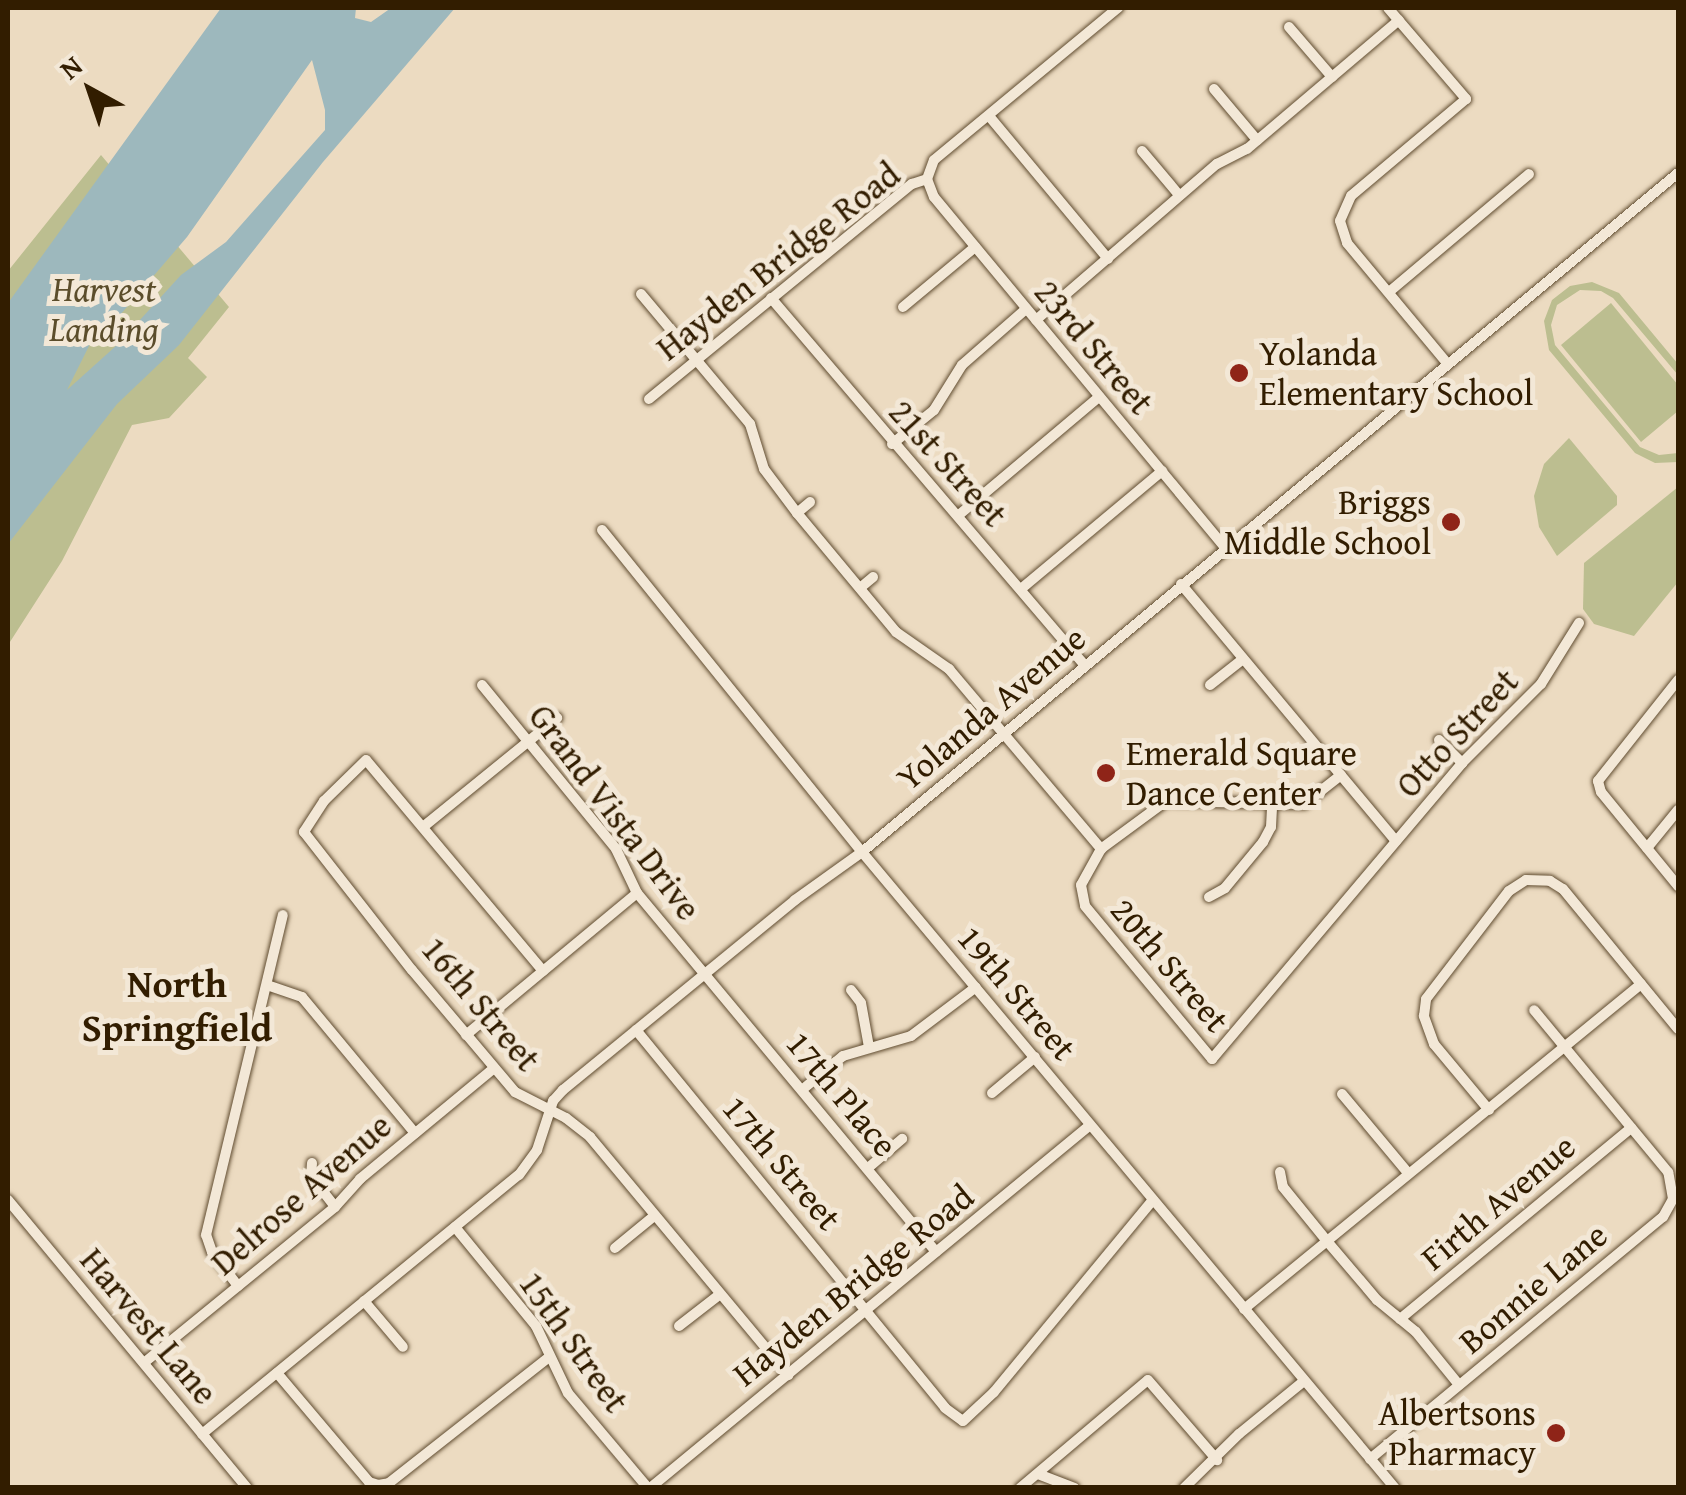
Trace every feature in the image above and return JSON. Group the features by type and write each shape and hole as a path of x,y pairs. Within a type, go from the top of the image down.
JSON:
{"street":[{"name":"Hayden Bridge Road","path":"648,399 912,184 927,179 934,160 1118,8"},
{"path":"1388,8 1466,99 1351,196 1340,222 1347,242 1448,364"},
{"path":"1036,320 1179,195 1217,164 1257,140 1399,20"},
{"path":"1290,27 1332,77"},
{"path":"1214,89 1257,140"},
{"path":"989,116 1108,258"},
{"path":"1142,152 1179,195"},
{"path":"1389,292 1529,174"},
{"name":"Yolanda Avenue","path":"202,1434 531,1162 562,1090 705,972 862,852 1225,546 1678,174"},
{"name":"23rd Street","path":"927,179 934,198 1225,546"},
{"path":"903,306 975,247"},
{"path":"641,294 750,424 770,480 797,513 896,632 950,669 1100,849 1166,800 1304,804 1341,776"},
{"name":"21st Street","path":"771,298 892,444 960,514 1085,665"},
{"path":"892,444 934,410 962,365 1026,309"},
{"path":"960,514 1099,397"},
{"path":"1022,590 1162,471"},
{"path":"797,513 810,502"},
{"name":"19th Street","path":"602,530 862,852 1395,1488"},
{"path":"860,588 873,577"},
{"path":"1181,584 1396,841"},
{"name":"Otto Street","path":"1212,1059 1462,763 1541,684 1579,624"},
{"path":"1210,685 1244,658"},
{"path":"1678,680 1598,781 1601,792 1678,886"},
{"name":"Grand Vista Drive","path":"482,684 616,849 638,892 705,972"},
{"path":"544,971 423,827 557,718"},
{"path":"1439,740 1462,763"},
{"name":"16th Street","path":"423,827 366,760 324,801 304,832 515,1092 549,1113 566,1118 590,1137 788,1375"},
{"path":"1208,896 1225,888 1263,842 1270,827 1272,806"},
{"path":"1647,848 1678,810"},
{"name":"20th Street","path":"1100,849 1081,885 1085,906 1212,1059"},
{"path":"1489,1110 1434,1044 1424,1016 1426,1000 1516,885 1536,878 1562,889 1678,1028"},
{"path":"466,1035 638,892"},
{"path":"238,1286 212,1252 206,1235 230,1120 283,915"},
{"name":"17th Place","path":"705,972 936,1252"},
{"path":"1244,1308 1640,984"},
{"path":"266,985 302,997 415,1132"},
{"path":"802,1089 843,1056 912,1036 976,987"},
{"path":"851,990 861,1004 869,1047"},
{"path":"1534,1010 1631,1128"},
{"name":"17th Street","path":"636,1030 945,1408 962,1421 994,1392 1153,1200"},
{"path":"992,1093 1036,1057"},
{"name":"Delrose Avenue","path":"145,1362 335,1207 415,1132 494,1068"},
{"path":"1342,1094 1408,1173"},
{"name":"Hayden Bridge Road","path":"649,1488 1090,1125"},
{"name":"Bonnie Lane","path":"1370,1460 1662,1217 1674,1190 1668,1172 1631,1128"},
{"name":"Firth Avenue","path":"1400,1319 1631,1128"},
{"path":"868,1168 902,1139"},
{"path":"312,1163 311,1176 335,1207"},
{"path":"1280,1172 1283,1187 1326,1240 1459,1385"},
{"name":"Harvest Lane","path":"8,1200 247,1488"},
{"path":"616,1248 654,1216"},
{"name":"15th Street","path":"455,1227 536,1326 568,1392 649,1488"},
{"path":"679,1326 719,1295"},
{"path":"364,1301 403,1347"},
{"path":"277,1374 369,1482 378,1485 389,1484 549,1357"},
{"path":"1020,1488 1148,1380 1217,1460"},
{"path":"1184,1488 1217,1460 1239,1434 1304,1381"},
{"path":"1038,1474 1074,1488"}],"green space":[{"name":"Harvest Landing","path":"101,155 229,307 188,358 207,377 169,418 132,425 62,561 8,645 8,271"},
{"path":"1592,282 1619,293 1678,364 1678,375 1613,298 1601,291 1580,290 1557,305 1551,325 1555,345 1640,447 1659,455 1678,453 1678,462 1655,463 1635,453 1549,350 1544,321 1552,300 1570,286"},
{"path":"1611,303 1678,385 1678,411 1641,442 1561,345"},
{"path":"1569,438 1617,496 1617,505 1557,556 1539,527 1534,496 1544,464"},
{"path":"1678,487 1678,582 1634,636 1594,624 1583,609 1584,563"}],"water":[{"path":"221,8 356,8 355,18 371,22 391,8 455,8 323,162 179,345 117,404 8,544 8,303","holes":["312,60 325,110 325,130 226,242 181,275 117,345 67,390 96,332 114,322 187,237"]}],"place":[{"name":"Yolanda Elementary School","path":"1239,373"},
{"name":"Briggs Middle School","path":"1451,522"},
{"name":"Emerald Square Dance Center","path":"1106,773"},
{"name":"Albertsons Pharmacy","path":"1556,1433"}],"district":[{"name":"North Springfield","path":"177,1006"}]}
